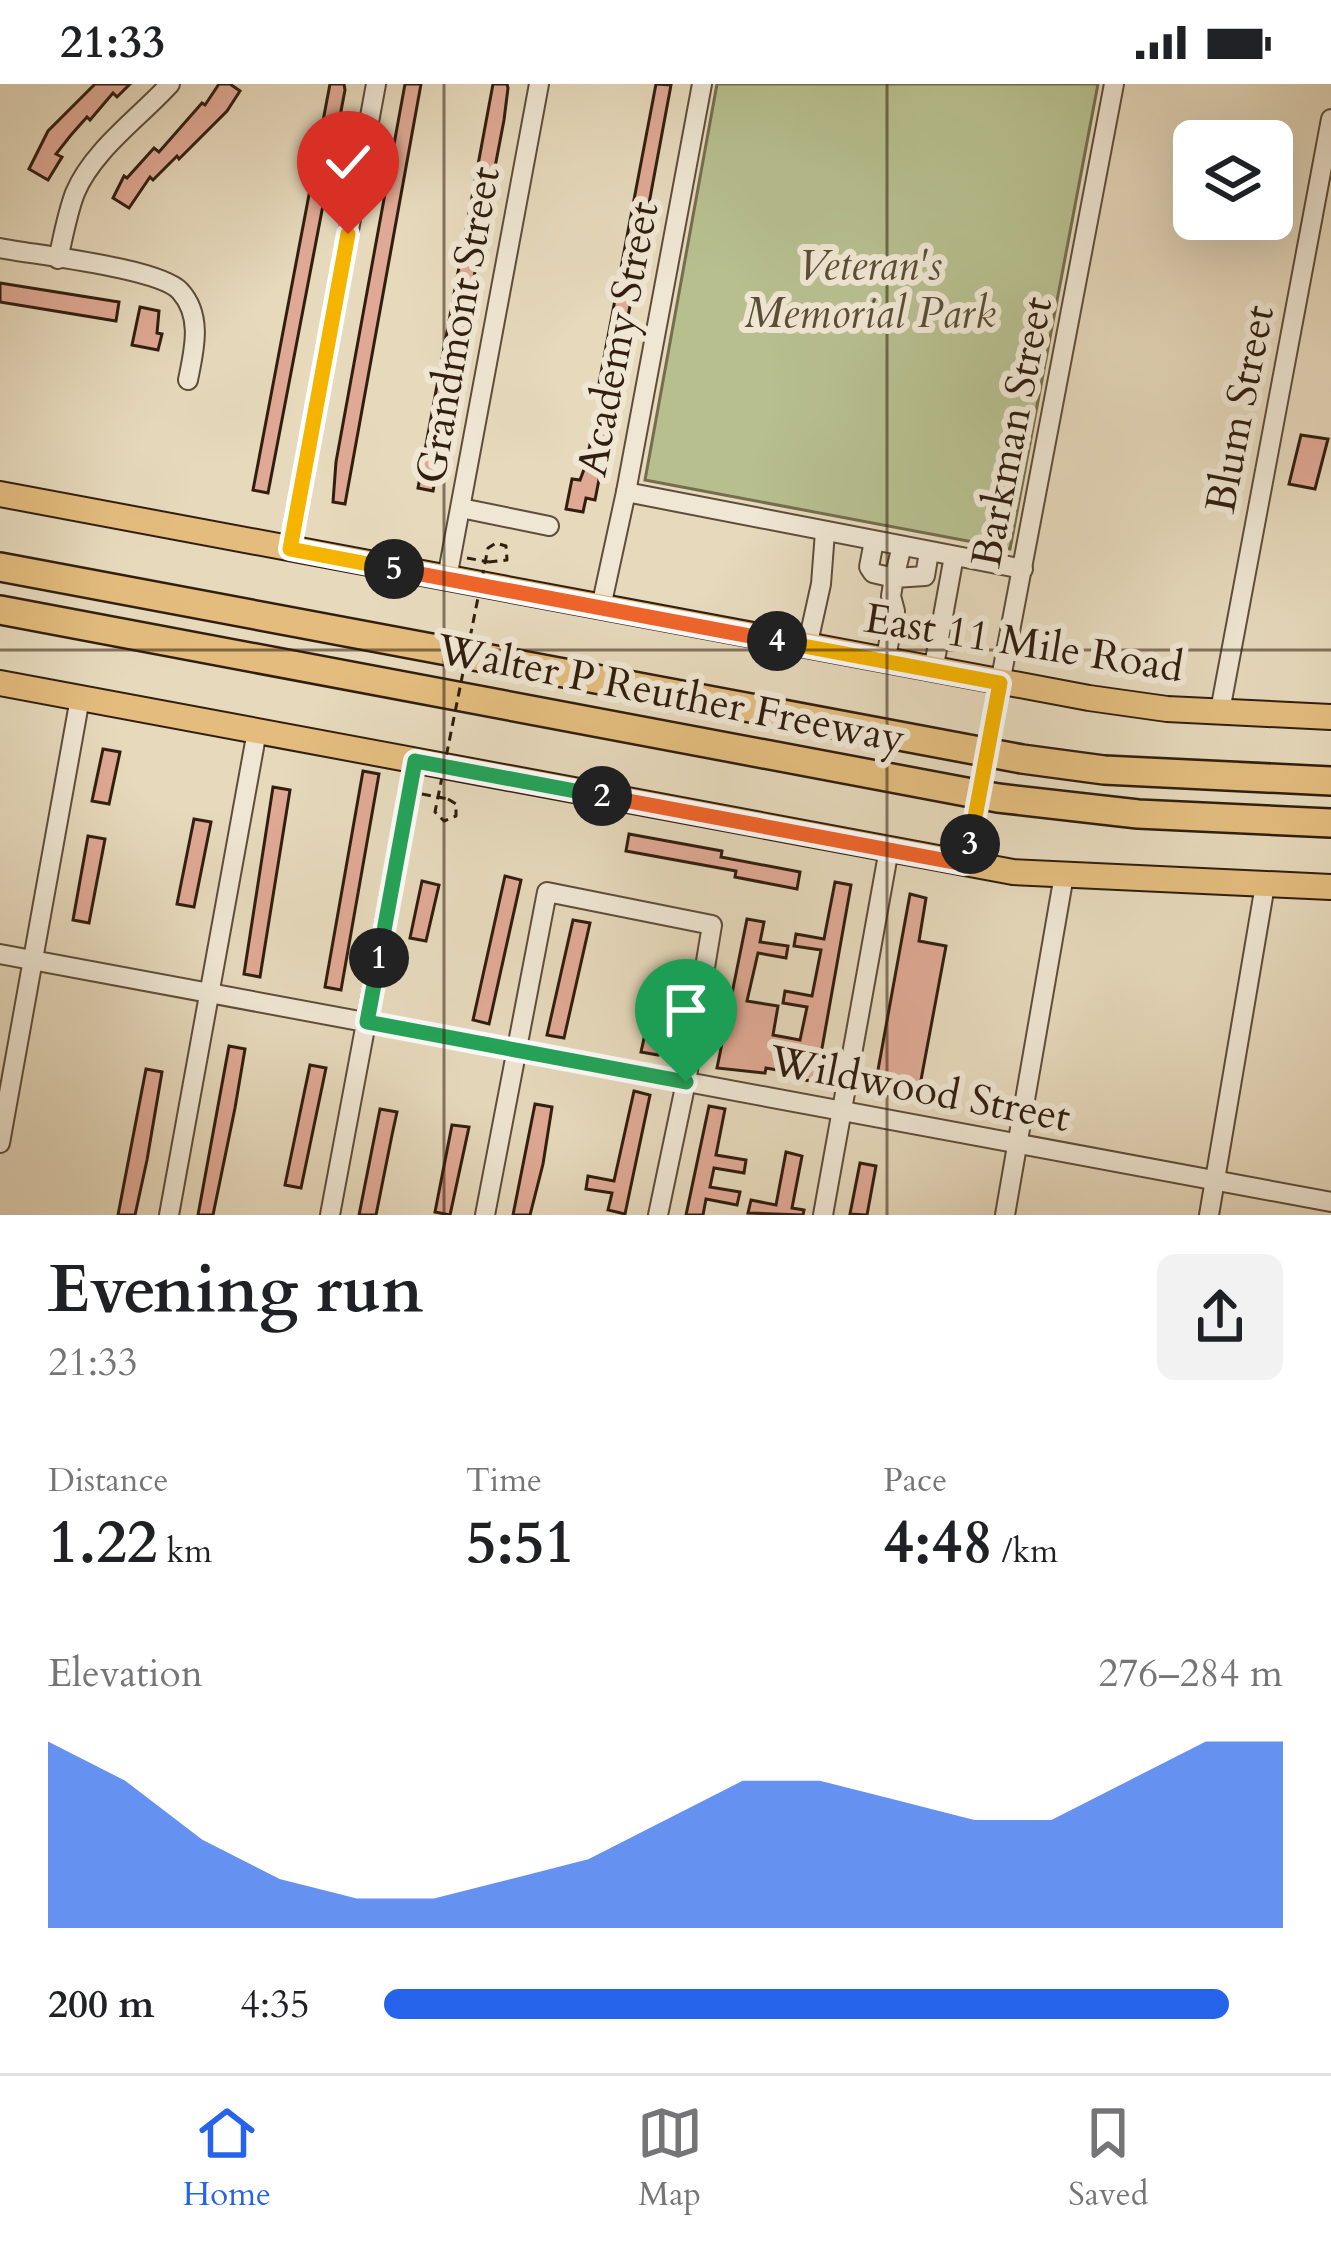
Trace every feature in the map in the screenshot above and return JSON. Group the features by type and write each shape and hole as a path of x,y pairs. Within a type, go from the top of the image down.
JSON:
{"highway":[{"name":"Walter P Reuther Freeway","path":"0,568 1022,758 1104,770 1331,781"},
{"name":"Walter P Reuther Freeway","path":"0,610 998,798 1138,814 1331,823"}],"main road":[{"name":"East 11 Mile Road","path":"0,494 290,549 454,572 601,607 1124,704 1331,717"},
{"path":"0,682 964,864 1064,875 1331,887"}],"street":[{"path":"58,259 82,180 170,84"},
{"path":"290,549 376,84"},
{"name":"Grandmont Street","path":"454,572 461,508 539,84"},
{"name":"Academy Street","path":"601,607 702,84"},
{"name":"Barkman Street","path":"964,864 1114,84"},
{"name":"Blum Street","path":"1220,711 1331,119"},
{"path":"0,248 157,278 179,290 193,316 196,334 188,380"},
{"path":"626,492 902,546 953,564 977,561 1024,569"},
{"path":"461,508 549,526"},
{"path":"807,646 821,584 825,532"},
{"path":"874,541 869,567 873,573 894,578 925,576 929,552"},
{"path":"885,662 895,611 891,596 902,546"},
{"path":"933,670 953,564"},
{"path":"0,1143 80,698"},
{"path":"169,1215 257,731"},
{"path":"330,1215 415,761"},
{"path":"824,1215 889,849"},
{"path":"1005,1215 1064,875"},
{"path":"1209,1215 1265,885"},
{"path":"484,1215 548,892 712,925 658,1215"},
{"name":"Wildwood Street","path":"0,954 1331,1202"}],"path":[{"path":"408,791 428,795 448,799 456,804 456,816 444,821 435,812 438,800 443,777 470,640 488,548 496,543 506,546 507,560 489,562 464,557 454,572"}],"green space":[{"name":"Veteran's Memorial Park","path":"717,84 1098,84 1010,549 645,480"}],"building":[{"path":"95,84 130,84 117,97 113,93 71,135 56,154 62,157 48,180 29,169 48,131"},
{"path":"219,84 240,91 227,111 179,159 177,156 153,180 150,177 129,208 113,198 124,176 154,148 159,152"},
{"path":"330,84 344,84 345,90 268,493 253,490"},
{"path":"405,84 421,84 345,504 333,502 336,462"},
{"path":"493,84 507,84 504,120 433,491 418,488"},
{"path":"656,84 671,85 614,392 598,389"},
{"path":"0,283 119,302 116,321 0,302"},
{"path":"140,307 159,311 158,350 132,345"},
{"path":"593,430 606,432 607,439 595,500 586,498 583,512 566,509 572,479 580,480 586,464"},
{"path":"1301,435 1328,439 1315,489 1289,484"},
{"path":"103,749 120,752 109,804 92,801"},
{"path":"363,771 379,774 341,990 325,987"},
{"path":"273,787 290,790 260,977 244,974"},
{"path":"194,819 211,822 194,907 177,904"},
{"path":"629,834 800,872 797,889 735,877 736,871 626,851"},
{"path":"88,836 105,839 89,923 73,920"},
{"path":"505,876 521,880 489,1024 473,1020"},
{"path":"422,881 439,885 426,941 410,938"},
{"path":"835,882 851,885 816,1082 766,1068 765,1073 717,1068 747,919 764,922 760,942 788,946 786,958 758,953 747,1001 778,1006 773,1035 800,1040 807,1007 783,1003 785,991 812,996 821,950 794,946 796,934 824,939"},
{"path":"910,894 926,898 919,941 946,946 918,1096 874,1092"},
{"path":"573,920 590,923 564,1038 547,1035"},
{"path":"659,970 675,973 658,1055 641,1052"},
{"path":"229,1046 245,1049 235,1108 213,1215 198,1215"},
{"path":"310,1065 326,1068 301,1188 285,1185"},
{"path":"146,1069 162,1072 147,1160 135,1215 118,1215"},
{"path":"634,1091 650,1095 625,1214 608,1210 612,1193 586,1189 588,1176 614,1181"},
{"path":"535,1104 552,1107 543,1164 530,1215 513,1215"},
{"path":"709,1106 725,1109 716,1155 746,1160 744,1173 714,1168 710,1187 740,1192 737,1205 706,1199 703,1215 686,1215"},
{"path":"380,1109 397,1112 376,1215 359,1215"},
{"path":"452,1125 469,1127 450,1215 435,1212"},
{"path":"786,1152 802,1156 792,1208 804,1210 803,1215 748,1213 751,1200 776,1205"},
{"path":"860,1163 876,1166 867,1215 850,1214"}],"route":[{"path":"348,234 290,549 1000,683 964,864 415,761 367,1022 686,1082"}]}
